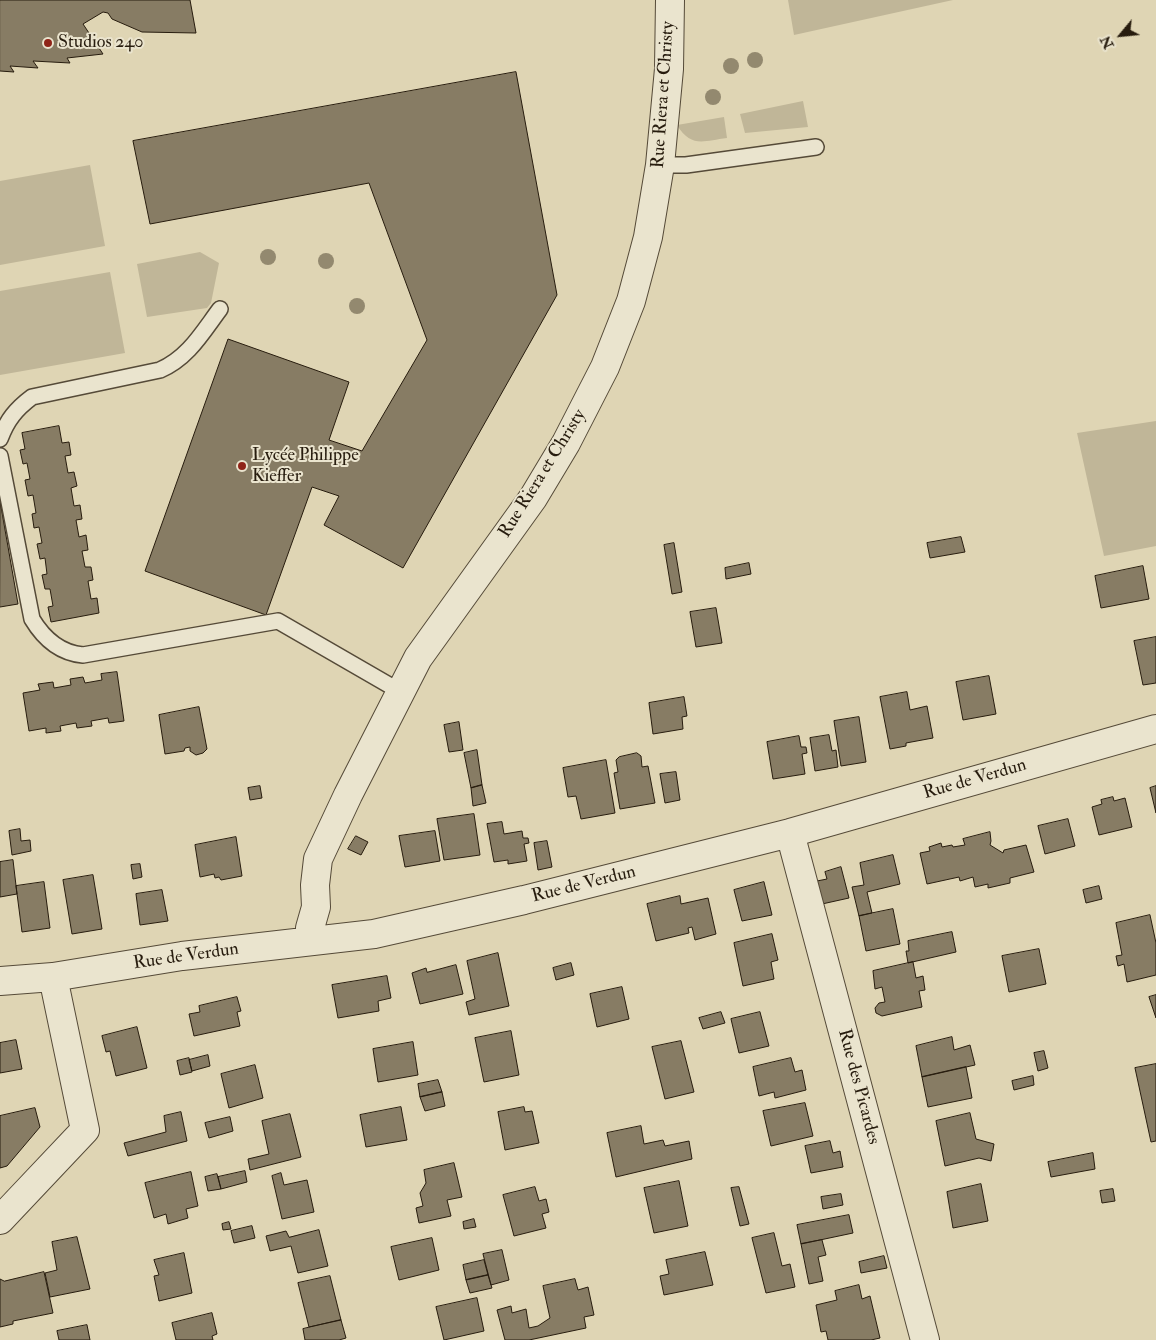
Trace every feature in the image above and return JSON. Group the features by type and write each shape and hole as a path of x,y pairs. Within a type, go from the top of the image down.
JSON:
{"street":[{"name":"Rue Riera et Christy","path":"312,941 310,928 316,907 314,885 318,859 348,795 418,658 532,498 566,443 605,367 630,301 648,237 660,165 669,69 670,0"},
{"name":"Rue de Verdun","path":"0,981 53,977 182,956 374,934 524,900 790,833 1156,729"},
{"name":"Rue des Picardes","path":"790,833 925,1340"},
{"path":"0,1220 85,1130 53,977"}],"lane":[{"path":"660,165 686,165 816,147"},
{"path":"0,439 7,422 18,408 32,397 160,370 171,366 183,357 220,309"},
{"path":"0,456 32,619 40,632 68,654 83,655 278,621 401,692"}],"shaded area":[{"path":"788,0 953,0 794,35"},
{"path":"803,101 808,127 745,133 740,114"},
{"path":"724,117 727,138 704,141 693,140 687,137 677,125"},
{"path":"90,165 105,246 0,265 0,181"},
{"path":"200,252 219,263 211,303 207,308 147,317 137,264"},
{"path":"110,272 125,353 0,375 0,291"},
{"path":"1156,421 1156,546 1104,556 1077,433"}],"building":[{"name":"Studios 240","path":"0,0 190,0 196,33 142,32 112,19 108,13 103,12 83,24 103,54 67,58 70,63 33,61 38,68 10,66 14,72 0,71"},
{"path":"516,72 557,295 403,568 324,525 339,496 312,487 266,615 145,571 228,339 349,382 329,440 362,451 427,340 369,183 150,224 133,141"},
{"path":"59,426 62,443 69,442 71,455 65,456 68,473 74,472 77,486 71,488 74,506 80,505 82,519 76,520 79,537 86,535 88,550 82,551 85,567 91,567 93,580 88,581 91,599 97,598 99,613 51,622 48,607 53,606 50,589 45,589 42,575 47,574 45,558 40,559 37,544 42,543 39,527 34,528 32,514 36,513 33,495 28,496 25,480 30,479 27,463 23,464 20,450 25,449 22,433"},
{"path":"0,501 18,604 0,607"},
{"path":"961,537 965,552 930,558 927,543"},
{"path":"674,543 682,592 672,594 664,545"},
{"path":"749,563 751,574 726,579 725,568"},
{"path":"1143,566 1149,599 1101,608 1095,576"},
{"path":"716,608 722,643 696,647 690,612"},
{"path":"1156,637 1156,683 1143,685 1134,641"},
{"path":"117,672 124,721 109,723 108,718 91,721 92,726 77,728 76,723 60,726 61,731 46,733 46,728 29,731 23,693 40,690 38,684 53,682 54,688 71,685 70,679 83,677 85,683 102,680 101,674"},
{"path":"989,676 996,714 963,720 956,682"},
{"path":"907,692 910,710 927,706 933,738 906,743 906,746 890,749 880,697"},
{"path":"684,697 687,716 682,717 683,729 653,734 649,703"},
{"path":"199,707 207,749 203,753 196,755 190,751 190,747 185,748 184,751 165,754 159,715"},
{"path":"859,717 866,762 841,766 834,721"},
{"path":"459,722 463,750 449,752 444,725"},
{"path":"829,735 832,751 836,750 838,767 815,771 810,738"},
{"path":"799,736 801,747 806,747 807,753 802,754 805,774 773,779 767,742"},
{"path":"477,750 482,785 471,788 464,753"},
{"path":"637,753 641,756 642,767 648,766 655,803 620,809 614,773 618,772 616,760 619,757"},
{"path":"606,760 615,813 581,819 576,796 568,797 563,768"},
{"path":"676,772 680,800 665,803 660,774"},
{"path":"482,785 486,803 473,806 471,788"},
{"path":"260,786 262,798 250,800 248,788"},
{"path":"1156,786 1156,813 1150,788"},
{"path":"1113,797 1114,801 1125,798 1132,827 1099,835 1092,807 1102,804 1101,800"},
{"path":"474,814 480,855 444,860 437,819"},
{"path":"1068,819 1075,846 1045,854 1038,826"},
{"path":"502,822 504,834 522,831 523,838 528,838 529,843 524,844 527,861 508,864 508,860 494,862 487,824"},
{"path":"20,829 21,841 30,840 31,851 12,855 9,831"},
{"path":"435,831 440,861 405,867 399,836"},
{"path":"990,832 990,845 1003,853 1004,850 1026,845 1034,872 1010,878 1010,883 988,888 988,884 975,887 973,877 960,881 959,877 927,884 920,853 930,851 929,847 941,843 942,847 965,845 963,839"},
{"path":"356,836 368,842 361,855 348,849"},
{"path":"236,837 242,876 221,880 219,877 215,878 214,874 200,877 195,845"},
{"path":"547,841 552,867 538,870 534,843"},
{"path":"893,855 900,884 867,892 872,913 859,916 852,887 864,885 860,863"},
{"path":"13,860 17,894 0,897 0,862"},
{"path":"140,864 142,877 133,879 131,865"},
{"path":"841,867 849,898 822,904 817,881 827,879 825,872"},
{"path":"93,875 102,929 72,934 63,880"},
{"path":"44,882 50,928 22,932 16,886"},
{"path":"764,882 772,915 742,921 734,890"},
{"path":"1099,886 1102,899 1086,903 1083,890"},
{"path":"162,890 168,921 140,925 136,894"},
{"path":"680,896 681,904 708,898 716,934 695,940 692,927 688,928 689,933 656,941 647,904"},
{"path":"893,909 900,944 866,951 859,916"},
{"path":"1150,915 1156,943 1156,975 1127,982 1124,964 1118,966 1116,956 1122,955 1116,923"},
{"path":"952,932 956,952 908,963 906,951 909,951 908,941"},
{"path":"772,934 778,960 771,962 774,979 743,986 734,943"},
{"path":"1039,949 1046,984 1009,992 1002,956"},
{"path":"498,953 509,1006 469,1015 466,1002 475,999 467,961"},
{"path":"913,962 916,978 923,976 925,990 919,991 922,1007 882,1016 876,1013 875,1008 879,1003 885,1002 882,987 875,989 873,971"},
{"path":"571,963 574,975 556,980 553,968"},
{"path":"456,965 463,994 420,1004 412,973 426,968 427,972"},
{"path":"387,976 391,998 378,1001 379,1011 338,1018 332,985"},
{"path":"622,987 629,1019 597,1027 590,994"},
{"path":"1156,995 1156,1018 1149,997"},
{"path":"237,997 241,1011 237,1012 240,1026 194,1036 189,1014 200,1012 199,1006"},
{"path":"721,1012 725,1023 703,1029 699,1018"},
{"path":"760,1012 769,1046 739,1053 731,1019"},
{"path":"137,1027 147,1068 116,1076 110,1051 106,1052 102,1036"},
{"path":"511,1031 519,1075 484,1082 475,1038"},
{"path":"952,1037 954,1050 970,1045 975,1065 922,1077 916,1046"},
{"path":"16,1040 22,1069 0,1073 0,1043"},
{"path":"681,1041 694,1092 665,1099 652,1047"},
{"path":"413,1042 418,1075 378,1082 373,1049"},
{"path":"1044,1051 1048,1068 1038,1071 1034,1053"},
{"path":"208,1055 210,1066 192,1071 189,1060"},
{"path":"189,1058 192,1072 180,1075 177,1061"},
{"path":"791,1058 795,1072 802,1070 806,1090 775,1098 774,1092 759,1096 753,1067"},
{"path":"1156,1064 1156,1141 1151,1142 1135,1068"},
{"path":"255,1065 263,1098 229,1108 221,1074"},
{"path":"966,1067 972,1098 928,1107 922,1077"},
{"path":"1033,1076 1034,1085 1014,1090 1012,1081"},
{"path":"438,1080 442,1092 420,1097 418,1084"},
{"path":"442,1092 445,1106 425,1111 420,1097"},
{"path":"805,1103 813,1136 771,1146 763,1111"},
{"path":"401,1107 407,1140 366,1147 360,1115"},
{"path":"524,1107 525,1112 532,1111 539,1143 505,1150 498,1112"},
{"path":"35,1108 40,1127 7,1166 0,1168 0,1116"},
{"path":"181,1112 187,1141 128,1156 124,1143 166,1132 164,1116"},
{"path":"970,1113 976,1139 994,1144 991,1161 979,1158 945,1166 936,1121"},
{"path":"290,1114 301,1157 250,1170 248,1159 269,1154 262,1121"},
{"path":"230,1117 233,1131 209,1138 205,1123"},
{"path":"641,1126 644,1144 663,1140 665,1146 689,1141 692,1159 616,1177 607,1133"},
{"path":"830,1141 833,1153 840,1151 843,1167 811,1173 805,1146"},
{"path":"1093,1153 1095,1169 1051,1177 1048,1162"},
{"path":"454,1163 462,1197 447,1200 451,1216 419,1223 416,1208 423,1206 420,1193 426,1183 424,1170"},
{"path":"245,1171 247,1182 221,1189 218,1177"},
{"path":"191,1172 198,1206 186,1209 188,1218 168,1224 166,1214 154,1218 145,1183"},
{"path":"281,1173 284,1185 307,1180 314,1212 282,1219 272,1176"},
{"path":"217,1174 221,1189 208,1191 205,1177"},
{"path":"679,1181 688,1226 654,1233 644,1188"},
{"path":"981,1184 988,1221 953,1228 947,1192"},
{"path":"535,1187 539,1201 546,1199 549,1212 542,1214 546,1228 514,1236 503,1195"},
{"path":"739,1187 749,1224 740,1226 731,1188"},
{"path":"1113,1189 1115,1201 1102,1203 1100,1191"},
{"path":"841,1194 843,1205 823,1209 821,1197"},
{"path":"849,1215 853,1233 801,1244 797,1225"},
{"path":"474,1219 476,1227 464,1229 463,1222"},
{"path":"229,1222 231,1229 223,1230 222,1224"},
{"path":"252,1226 255,1238 234,1243 231,1231"},
{"path":"319,1230 328,1266 298,1273 291,1246 270,1251 266,1236 286,1231 289,1237"},
{"path":"774,1233 782,1266 790,1264 795,1287 766,1293 752,1238"},
{"path":"77,1237 90,1289 50,1297 45,1273 57,1270 52,1242"},
{"path":"432,1238 439,1270 399,1280 391,1247"},
{"path":"822,1240 826,1255 818,1257 823,1281 809,1284 801,1244"},
{"path":"502,1250 509,1280 491,1285 483,1254"},
{"path":"705,1252 713,1285 664,1295 660,1276 669,1274 666,1260"},
{"path":"184,1253 192,1293 159,1301 154,1276 159,1275 154,1260"},
{"path":"884,1256 887,1268 861,1273 859,1262"},
{"path":"484,1260 488,1275 466,1280 463,1265"},
{"path":"44,1272 53,1313 13,1321 13,1324 0,1327 0,1279 4,1281"},
{"path":"488,1275 492,1288 470,1293 466,1280"},
{"path":"330,1276 341,1320 309,1327 298,1283"},
{"path":"575,1279 578,1290 588,1287 594,1315 584,1317 586,1328 529,1340 505,1340 497,1310 511,1306 512,1313 526,1309 529,1328 538,1326 550,1318 543,1286"},
{"path":"859,1285 862,1299 870,1296 880,1338 871,1340 828,1340 826,1331 821,1332 816,1305 837,1300 835,1291"},
{"path":"477,1298 484,1331 444,1340 436,1307"},
{"path":"212,1313 217,1334 212,1336 213,1340 176,1340 172,1323"},
{"path":"341,1320 346,1338 339,1340 305,1340 303,1329"},
{"path":"87,1325 90,1340 59,1340 57,1331"}],"place":[{"name":"Studios 240","path":"48,43"},
{"name":"Lycée Philippe Kieffer","path":"242,466"}]}
